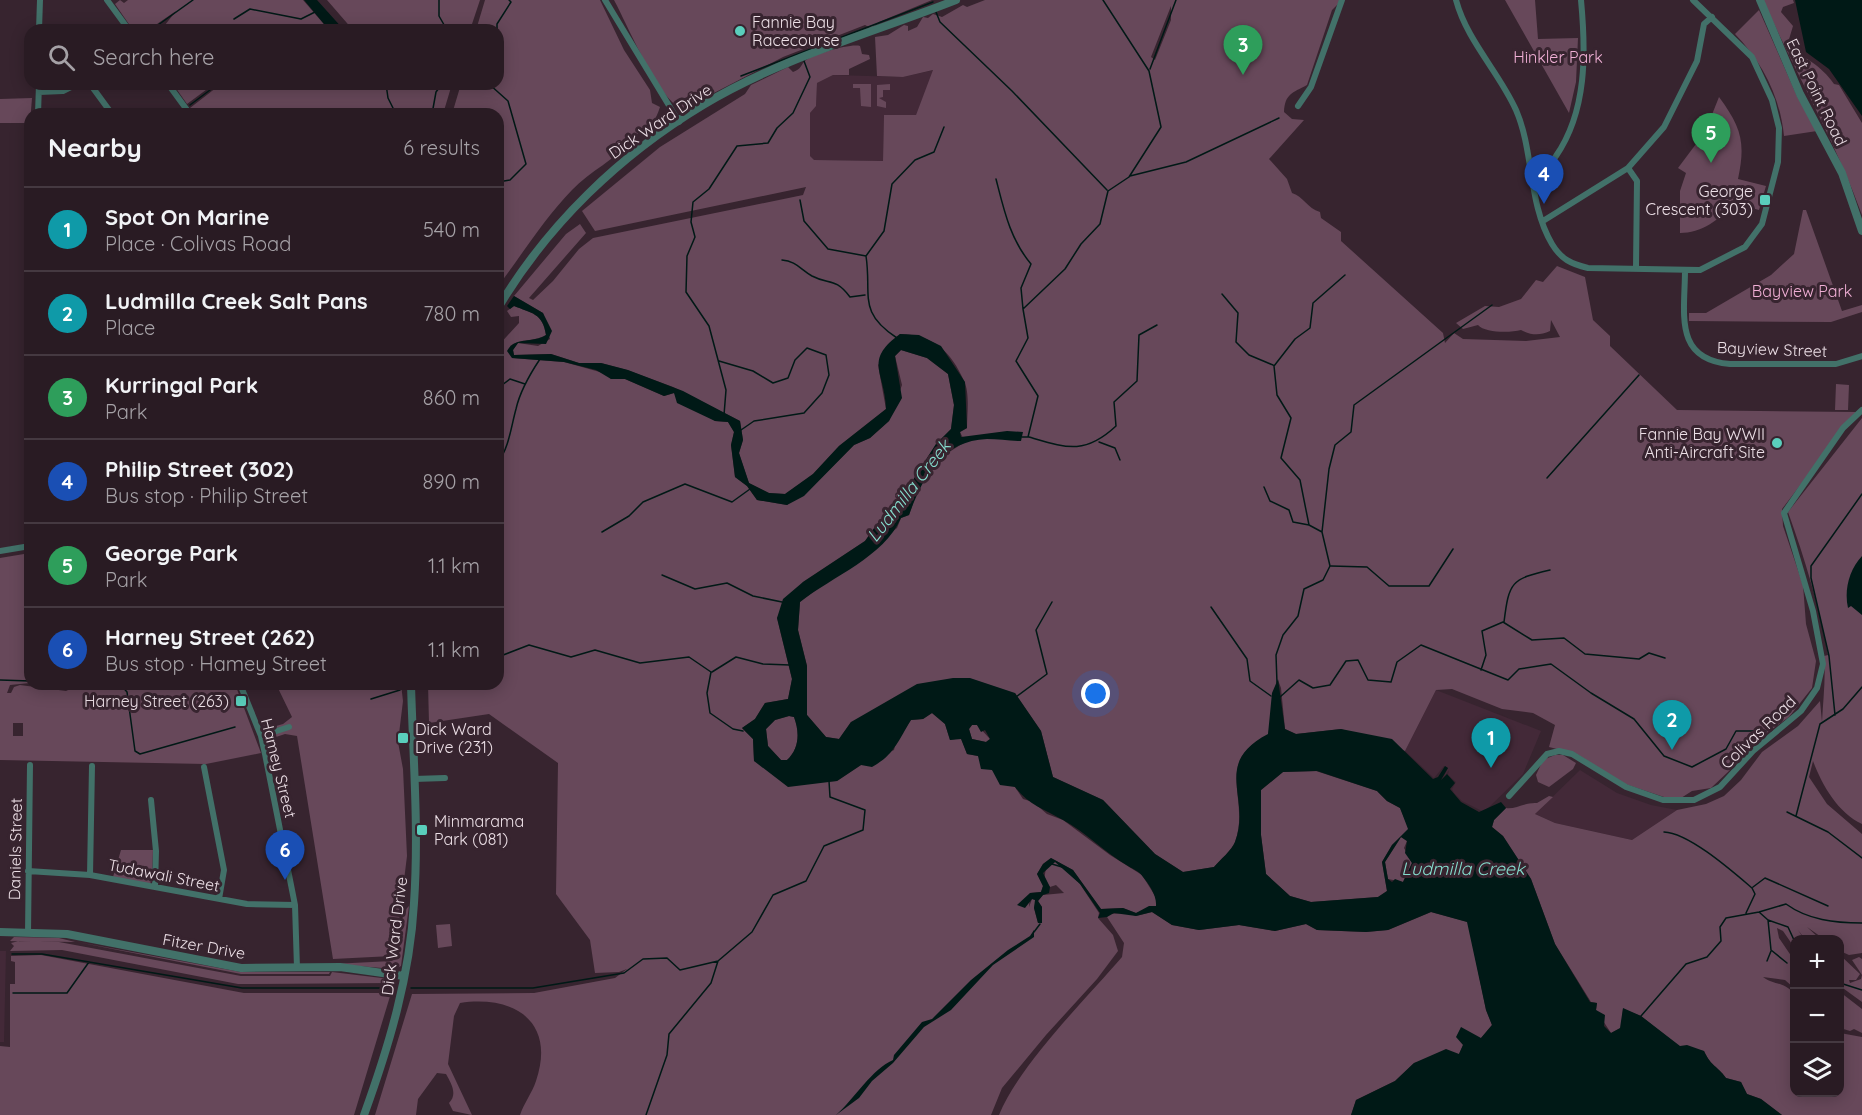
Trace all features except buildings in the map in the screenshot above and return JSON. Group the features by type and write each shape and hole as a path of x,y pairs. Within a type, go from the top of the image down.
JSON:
{"street":[{"path":"39,24 40,0"},
{"path":"107,0 125,24"},
{"path":"605,0 679,122"},
{"name":"Dick Ward Drive","path":"504,298 566,216 613,169 704,105 797,60 956,0"},
{"path":"1298,106 1311,87 1342,0"},
{"path":"1456,0 1473,38 1516,110 1543,221 1550,241 1560,257 1572,264 1588,268 1700,270 1745,247 1762,224 1778,162 1779,128 1761,72 1746,51 1693,0"},
{"path":"1532,175 1544,172 1551,164 1567,139 1577,110 1583,58 1581,0"},
{"name":"East Point Road","path":"1760,0 1800,94 1842,173 1862,231"},
{"path":"1543,221 1628,168 1664,127 1697,61 1704,24 1712,17"},
{"path":"38,108 39,92 65,90"},
{"path":"94,90 108,108"},
{"path":"172,90 186,108"},
{"path":"1628,168 1637,181 1636,268"},
{"name":"Bayview Street","path":"1685,270 1685,330 1690,344 1698,354 1714,362 1836,364 1862,356"},
{"name":"Colivas Road","path":"1509,796 1547,754 1559,751 1572,754 1626,787 1663,800 1694,800 1720,787 1754,751 1801,711 1817,688 1822,664 1813,611 1784,513 1843,428 1862,410"},
{"path":"0,551 24,547"},
{"name":"Hamey Street","path":"242,690 261,736 295,905 297,968"},
{"name":"Dick Ward Drive","path":"364,1115 386,1055 402,988 414,905 411,690"},
{"path":"261,736 289,727"},
{"name":"Daniels Street","path":"28,933 30,765"},
{"path":"90,875 92,766"},
{"path":"204,767 224,870 219,899"},
{"path":"414,779 445,778"},
{"path":"151,800 156,851 155,887"},
{"name":"Tudawali Street","path":"28,871 90,875 247,904 295,905"},
{"name":"Fitzer Drive","path":"0,932 77,936 241,968 340,967 404,976"}],"shaded area":[{"path":"934,70 916,115 884,116 883,161 813,160 810,156 810,113 816,105 817,83 833,75 903,77"},
{"path":"1436,690 1541,731 1523,774 1484,812 1462,801 1454,793 1452,789 1456,782 1448,775 1449,770 1442,780 1448,768 1444,766 1434,778 1405,751"},
{"path":"1580,770 1617,793 1651,805 1677,810 1632,840 1555,823 1535,814"},
{"path":"0,951 6,951 4,1042 0,1042"}],"green space":[{"path":"120,0 124,3 128,0 303,0 324,24 166,24 176,11 157,24 129,24 115,4"},
{"path":"327,0 480,0 472,24 348,24"},
{"path":"485,0 600,0 624,50 650,90 652,103 660,107 651,125 618,154 579,183 562,201 504,278 504,108 454,108 459,90 504,90 504,24 478,24"},
{"name":"Fannie Bay Racecourse","path":"614,0 932,0 879,22 871,28 865,25 783,57 683,109 674,104 654,78"},
{"path":"985,0 1342,0 1332,10 1307,85 1293,92 1286,101 1284,112 1292,119 1304,120 1269,159 1287,179 1292,193 1320,212 1321,218 1341,232 1341,241 1443,333 1445,343 1454,333 1463,339 1526,341 1560,337 1551,320 1550,331 1539,334 1521,330 1492,331 1478,325 1463,329 1456,323 1485,306 1499,307 1521,299 1536,280 1543,282 1557,266 1585,277 1593,320 1610,336 1610,346 1677,410 1856,412 1782,509 1783,526 1803,585 1806,624 1816,661 1812,688 1789,717 1758,739 1747,754 1711,788 1692,791 1681,798 1664,797 1622,783 1577,754 1549,747 1555,725 1533,713 1502,709 1452,689 1436,690 1405,751 1341,729 1296,734 1285,729 1281,688 1278,680 1268,735 1251,746 1241,757 1237,770 1239,826 1235,842 1229,852 1214,867 1183,872 1155,854 1103,800 1053,777 1041,731 1015,693 851,722 839,739 826,737 807,715 807,666 798,630 800,602 897,528 901,518 909,515 918,489 935,461 965,442 960,432 967,428 967,391 953,361 947,353 931,341 900,334 878,365 886,409 839,446 813,474 785,494 769,493 749,483 739,453 743,440 740,421 673,387 627,370 601,363 579,363 551,354 514,355 513,350 518,343 538,346 550,339 543,313 514,296 566,234 580,224 586,233 529,298 533,300 553,281 579,249 593,238 803,195 806,187 595,231 582,211 660,147 745,94 751,85 788,67 793,72 796,71 806,60 817,55 855,45 860,46 862,54 869,55 870,59 849,69 849,75 833,75 817,83 816,106 810,113 810,156 814,160 883,161 884,115 916,115 933,70 903,77 877,76 875,37 888,35 904,25 908,26 908,31 917,27 923,17 928,18 933,14 942,17 963,5 967,7","holes":["1171,6 1171,20 1155,60 1151,57"]},
{"name":"Hinkler Park","path":"1505,0 1535,0 1538,39 1578,38 1576,82 1569,113"},
{"path":"1763,0 1793,0 1794,3 1783,7 1781,12 1793,26 1787,46 1818,67 1834,84 1839,85 1862,123 1862,215 1840,160"},
{"path":"1759,10 1797,96 1817,131 1784,136 1778,107 1768,80 1753,56 1735,34"},
{"path":"853,84 871,84 871,107 861,106 860,88 853,88"},
{"path":"890,84 890,90 883,90 883,97 879,98 886,102 886,108 877,106 877,85"},
{"path":"177,90 206,90 187,104"},
{"path":"213,90 450,90 445,108 190,108"},
{"path":"1719,97 1740,135 1742,155 1738,179 1766,186 1759,210 1730,202 1722,214 1710,224 1695,231 1680,233 1680,191 1686,173 1678,168 1705,132"},
{"path":"32,98 31,108 24,108 24,123 0,123 0,99"},
{"name":"Bayview Park","path":"1803,210 1806,210 1842,311 1862,305 1862,312 1831,322 1689,321 1689,313 1706,313 1771,275 1794,254"},
{"path":"514,306 531,312 542,322 546,335 510,346 512,358 564,362 607,374 611,379 625,379 664,396 674,393 715,421 728,422 734,432 731,445 735,477 747,486 757,500 787,505 823,476 854,445 870,438 889,421 902,385 895,356 901,350 927,358 948,374 954,405 951,429 936,444 894,510 877,524 865,541 803,582 777,618 792,679 788,699 765,703 755,719 742,728 753,739 754,761 817,782 837,781 861,765 894,750 896,742 911,720 923,719 932,713 945,724 950,740 961,738 967,754 978,756 1015,787 1023,799 1033,802 1047,814 1063,820 1110,855 1142,875 1157,899 1156,906 1136,913 1123,908 1101,909 1073,870 1051,858 1043,864 1037,874 1043,886 1041,892 1030,893 1029,907 1032,899 1036,900 1034,908 1038,923 1042,907 1038,901 1043,895 1064,893 1056,885 1050,887 1044,880 1046,868 1055,862 1059,863 1080,884 1099,913 1098,918 1113,935 1118,951 1097,979 1002,1088 991,1115 520,1115 536,1081 541,1060 540,1043 535,1028 526,1017 513,1009 480,1002 460,1003 454,1016 448,1064 472,1115 453,1111 449,1103 453,1096 452,1085 446,1074 437,1073 418,1099 416,1115 375,1115 412,994 534,993 615,978 627,969 619,972 595,973 590,940 556,894 558,763 489,714 429,723 428,690 504,690 504,339 519,323 519,316 511,317 507,311"},
{"path":"1836,384 1849,385 1848,410 1835,410"},
{"path":"1862,418 1862,824 1838,806 1813,761 1809,777 1827,804 1862,834 1862,953 1849,955 1844,953 1844,935 1818,935 1807,927 1816,935 1802,935 1798,930 1801,935 1790,935 1790,941 1783,931 1777,928 1779,938 1790,954 1790,984 1785,980 1763,977 1790,990 1790,1097 1844,1097 1844,1034 1862,1037 1862,1115 1782,1115 1761,1099 1747,1094 1741,1082 1726,1078 1704,1051 1680,1047 1641,1016 1623,1009 1621,1028 1611,1033 1596,1010 1597,1003 1591,1002 1555,944 1531,879 1503,836 1492,827 1494,820 1506,808 1537,803 1549,796 1553,797 1535,814 1555,823 1632,840 1677,810 1706,804 1724,796 1741,780 1762,752 1798,726 1820,701 1822,722 1824,656 1828,655 1811,583 1788,512"},
{"path":"24,554 24,684 10,685 7,693 11,693 14,687 20,685 24,686 24,690 66,691 237,690 261,753 206,764 0,760 0,558","holes":["13,723 23,723 23,736 13,736"]},
{"path":"279,690 402,690 403,701 398,742 403,769 407,856 395,953 392,956 333,959 297,736 285,734 276,737 270,746 268,737 282,727 266,730 263,724 269,728 283,724 292,717"},
{"path":"794,717 797,729 796,746 787,760 781,760 768,746 766,729 775,720"},
{"path":"972,725 977,725 990,739 986,742 972,739 969,729"},
{"path":"1555,755 1563,755 1576,763 1573,769 1549,787 1538,782 1536,775 1543,760"},
{"path":"1316,771 1377,791 1387,801 1400,808 1409,829 1392,845 1382,862 1387,891 1378,897 1311,902 1290,896 1266,874 1261,835 1261,790 1283,772"},
{"path":"1401,837 1407,841 1404,848 1412,863 1403,882 1388,879 1385,862"},
{"path":"121,850 153,850 152,881 149,884 113,877"},
{"path":"409,906 401,966 395,969 332,964 392,961 399,948 403,918"},
{"path":"1152,912 1172,925 1199,930 1239,925 1275,931 1306,924 1317,930 1366,932 1388,930 1431,912 1468,922 1486,1010 1492,1025 1481,1038 1463,1045 1459,1054 1414,1063 1395,1081 1356,1100 1351,1115 999,1115 1009,1095 1037,1054 1122,957 1124,943 1107,917 1109,914 1128,913 1136,916"},
{"path":"450,924 452,946 438,948 436,925"},
{"path":"14,937 59,938 75,942 10,941"},
{"path":"19,941 59,942 241,976 330,976 332,972 390,979 395,983 238,984 62,950 10,951 14,946 11,943"},
{"path":"77,942 241,972 330,972 329,974 241,974"},
{"path":"41,955 244,993 391,993 354,1115 0,1115 0,1046 10,1047 10,984 15,984 15,962 11,961 11,956"},
{"path":"1859,957 1862,959 1862,975 1852,960"},
{"path":"1844,959 1860,974 1856,980 1849,980 1850,983 1861,979 1862,975 1862,1002 1844,989"},
{"path":"1844,995 1862,1009 1862,1033 1854,1029 1850,1031 1844,1029"}],"water":[{"path":"304,0 317,0 339,24 324,24"},
{"path":"1795,0 1862,0 1862,116 1829,69 1806,52"},
{"path":"514,296 543,313 552,331 546,344 518,343 513,350 514,355 551,354 579,363 601,363 628,370 683,391 740,421 743,440 739,453 749,483 769,493 785,494 813,474 839,446 886,409 879,360 889,343 900,334 919,335 941,346 965,382 967,428 960,432 961,437 1007,431 1023,432 1021,441 987,439 971,441 957,446 946,454 928,475 909,515 901,518 883,544 800,602 798,630 807,666 807,715 826,737 839,739 851,722 917,684 953,678 970,678 1015,693 1041,731 1053,777 1103,800 1155,854 1183,872 1214,867 1229,852 1235,842 1239,826 1237,769 1241,757 1251,745 1268,734 1272,693 1278,679 1285,729 1296,734 1341,729 1392,739 1433,779 1438,777 1445,766 1448,768 1441,780 1447,774 1455,783 1450,789 1461,802 1479,812 1501,802 1506,808 1494,820 1492,827 1503,836 1531,879 1555,944 1590,1002 1597,1003 1596,1010 1605,1015 1604,1026 1611,1033 1620,1028 1623,1008 1641,1016 1680,1046 1687,1045 1704,1051 1726,1078 1741,1082 1747,1094 1761,1099 1782,1115 1351,1115 1356,1100 1395,1081 1414,1063 1446,1049 1459,1054 1463,1045 1456,1037 1461,1027 1481,1038 1492,1025 1486,1010 1467,922 1431,912 1388,930 1366,932 1317,930 1306,924 1275,931 1239,925 1199,930 1172,925 1152,912 1136,916 1114,913 1098,918 1100,913 1080,884 1055,862 1043,873 1050,887 1049,893 1043,895 1038,901 1042,907 1042,923 1038,923 1034,908 1035,900 1032,899 1025,908 1017,905 1030,893 1041,892 1043,886 1037,874 1043,864 1051,858 1073,870 1101,909 1123,908 1136,913 1149,906 1156,906 1155,898 1150,887 1138,872 1111,855 1088,836 1031,802 1015,787 1000,785 992,770 981,769 978,756 967,754 961,739 950,740 945,724 932,713 923,719 911,720 891,752 872,767 861,765 837,781 788,787 754,761 753,739 742,728 755,719 765,703 788,699 792,679 777,618 783,599 803,582 865,541 877,524 894,510 936,444 951,429 954,405 948,374 927,358 901,350 895,356 902,398 889,421 870,438 854,445 804,496 787,505 757,500 747,486 735,477 731,445 734,432 728,422 715,421 677,403 674,393 664,396 625,379 611,379 596,370 564,362 512,358 507,351 514,343 546,335 542,322 531,312 514,306 510,309 507,306","holes":["789,716 794,717 796,723 798,735 796,746 787,760 781,760 768,746 766,729 775,720","972,725 977,725 981,732 985,730 990,739 986,742 972,739 969,729","1317,771 1377,791 1387,801 1400,808 1408,829 1392,845 1382,862 1387,891 1378,897 1311,902 1290,896 1266,874 1261,835 1261,790 1283,772","1401,837 1407,841 1405,853 1412,863 1403,882 1395,879 1392,882 1388,879 1385,862"]},
{"path":"1862,556 1862,615 1851,606 1848,608 1847,594 1851,574"},
{"path":"1034,930 1034,937 993,965 951,1010 924,1027 893,1063 872,1081 859,1098 836,1115 878,1070 893,1060 894,1055 922,1022 932,1019 971,980 1008,950 1030,936"}],"waterway":[{"path":"159,24 193,0"},
{"path":"439,0 439,16 444,24"},
{"path":"497,24 511,2 509,0"},
{"path":"1022,437 1028,437 1038,396 1016,361 1028,338 1023,309 1065,269 1081,244 1100,224 1108,191 1129,177 1161,127 1149,71 1103,0"},
{"path":"1150,69 1176,0"},
{"path":"741,76 933,2"},
{"path":"234,19 250,9 301,19 315,12"},
{"path":"936,12 940,22 1012,91 1107,190"},
{"path":"724,415 726,390 709,326 686,292 687,256 695,237 691,222 693,202 709,189 737,146 768,143 777,128 793,113 810,77 804,61"},
{"path":"190,105 210,90"},
{"name":"Ludmilla Creek","path":"387,90 393,108"},
{"name":"Ludmilla Creek","path":"433,108 438,90"},
{"name":"Ludmilla Creek","path":"496,90 508,101 526,164 510,180 504,181"},
{"path":"1130,176 1186,162 1279,118"},
{"path":"897,338 884,329 871,311 866,256 884,231 892,184 915,160 934,152 944,127"},
{"path":"996,179 1013,234 1031,264 1021,288 1023,309"},
{"path":"800,200 804,221 828,249 866,256"},
{"path":"782,260 794,264 818,279 836,284 850,297 865,295"},
{"path":"1322,532 1309,525 1300,480 1281,458 1291,418 1277,395 1274,366 1295,339 1310,328 1313,303 1345,275"},
{"path":"1222,294 1238,313 1236,342 1249,355 1273,365"},
{"path":"1277,683 1276,655 1283,635 1298,616 1304,589 1323,580 1330,566 1322,532 1329,469 1335,445 1351,432 1354,405 1492,305"},
{"path":"1029,437 1065,446 1085,445 1095,442 1116,426 1114,402 1137,381 1139,335 1157,325"},
{"path":"719,361 753,371 773,383 788,378 795,360 807,348 826,355 829,375 822,393 804,413 754,421 741,430"},
{"path":"504,451 520,396 540,359"},
{"path":"1547,478 1639,375"},
{"path":"504,384 510,379 525,384"},
{"path":"1099,442 1115,448 1120,460"},
{"path":"602,532 629,516 643,502 685,484 732,502 750,489"},
{"path":"1264,487 1270,501 1289,510 1293,522 1309,525"},
{"path":"1835,715 1829,656 1811,578 1811,566 1862,494"},
{"path":"1331,566 1367,567 1389,586 1429,586 1453,549"},
{"path":"1504,622 1510,590 1514,584 1527,576 1550,570"},
{"path":"662,575 695,589 727,583 753,596 782,602"},
{"path":"1016,697 1047,674 1036,630 1052,602"},
{"path":"1211,607 1247,659 1250,681 1271,696"},
{"path":"1481,670 1486,655 1482,631 1503,622 1532,640 1564,638 1585,654 1639,659 1649,653 1665,658"},
{"path":"504,655 529,645 571,657 595,650 640,663 689,657 711,672 707,693 710,713 733,729 743,731"},
{"path":"1280,697 1299,680 1313,688 1330,685 1346,661 1358,660 1368,680 1391,682 1397,662 1421,645 1508,680 1519,669 1551,664 1591,693 1634,719 1664,756 1692,767 1726,749 1736,731 1766,731"},
{"path":"712,672 736,657 763,664 790,665"},
{"path":"0,680 24,681"},
{"path":"1796,816 1820,724 1843,709 1862,687"},
{"path":"125,690 135,751 140,754 235,727"},
{"path":"371,699 400,690"},
{"path":"646,1115 667,1055 669,1034 711,983 718,961 752,932 773,895 806,881 824,846 863,830 865,810 830,797 829,781"},
{"path":"1787,812 1828,832 1862,858"},
{"path":"1664,832 1674,834 1698,846 1752,888 1755,894 1746,913"},
{"path":"1052,864 1062,867"},
{"path":"1753,887 1765,878 1828,906"},
{"path":"1641,1016 1686,964 1707,957 1721,941 1720,927 1726,918 1786,904 1813,917 1862,923"},
{"path":"1759,912 1768,920 1788,927 1792,935"},
{"path":"1768,920 1771,950 1787,963"},
{"path":"1034,932 1040,924"},
{"path":"1767,961 1771,951"},
{"path":"12,954 42,954 242,988 394,988"},
{"path":"411,988 533,988 624,973 643,959 667,958 680,970 718,961"},
{"path":"13,993 67,993 89,962"},
{"path":"1844,984 1862,990"}],"place":[{"name":"Fannie Bay Racecourse","path":"740,31"},
{"name":"Kurringal Park","path":"1243,75"},
{"name":"George Park","path":"1711,163"},
{"name":"George Crescent (303)","path":"1765,200"},
{"name":"Philip Street (302)","path":"1544,204"},
{"name":"Fannie Bay WWII Anti-Aircraft Site","path":"1777,443"},
{"name":"Harney Street (263)","path":"241,701"},
{"name":"Dick Ward Drive (231)","path":"403,738"},
{"name":"Ludmilla Creek Salt Pans","path":"1672,750"},
{"name":"Spot On Marine","path":"1491,768"},
{"name":"Minmarama Park (081)","path":"422,830"},
{"name":"Harney Street (262)","path":"285,880"}]}
